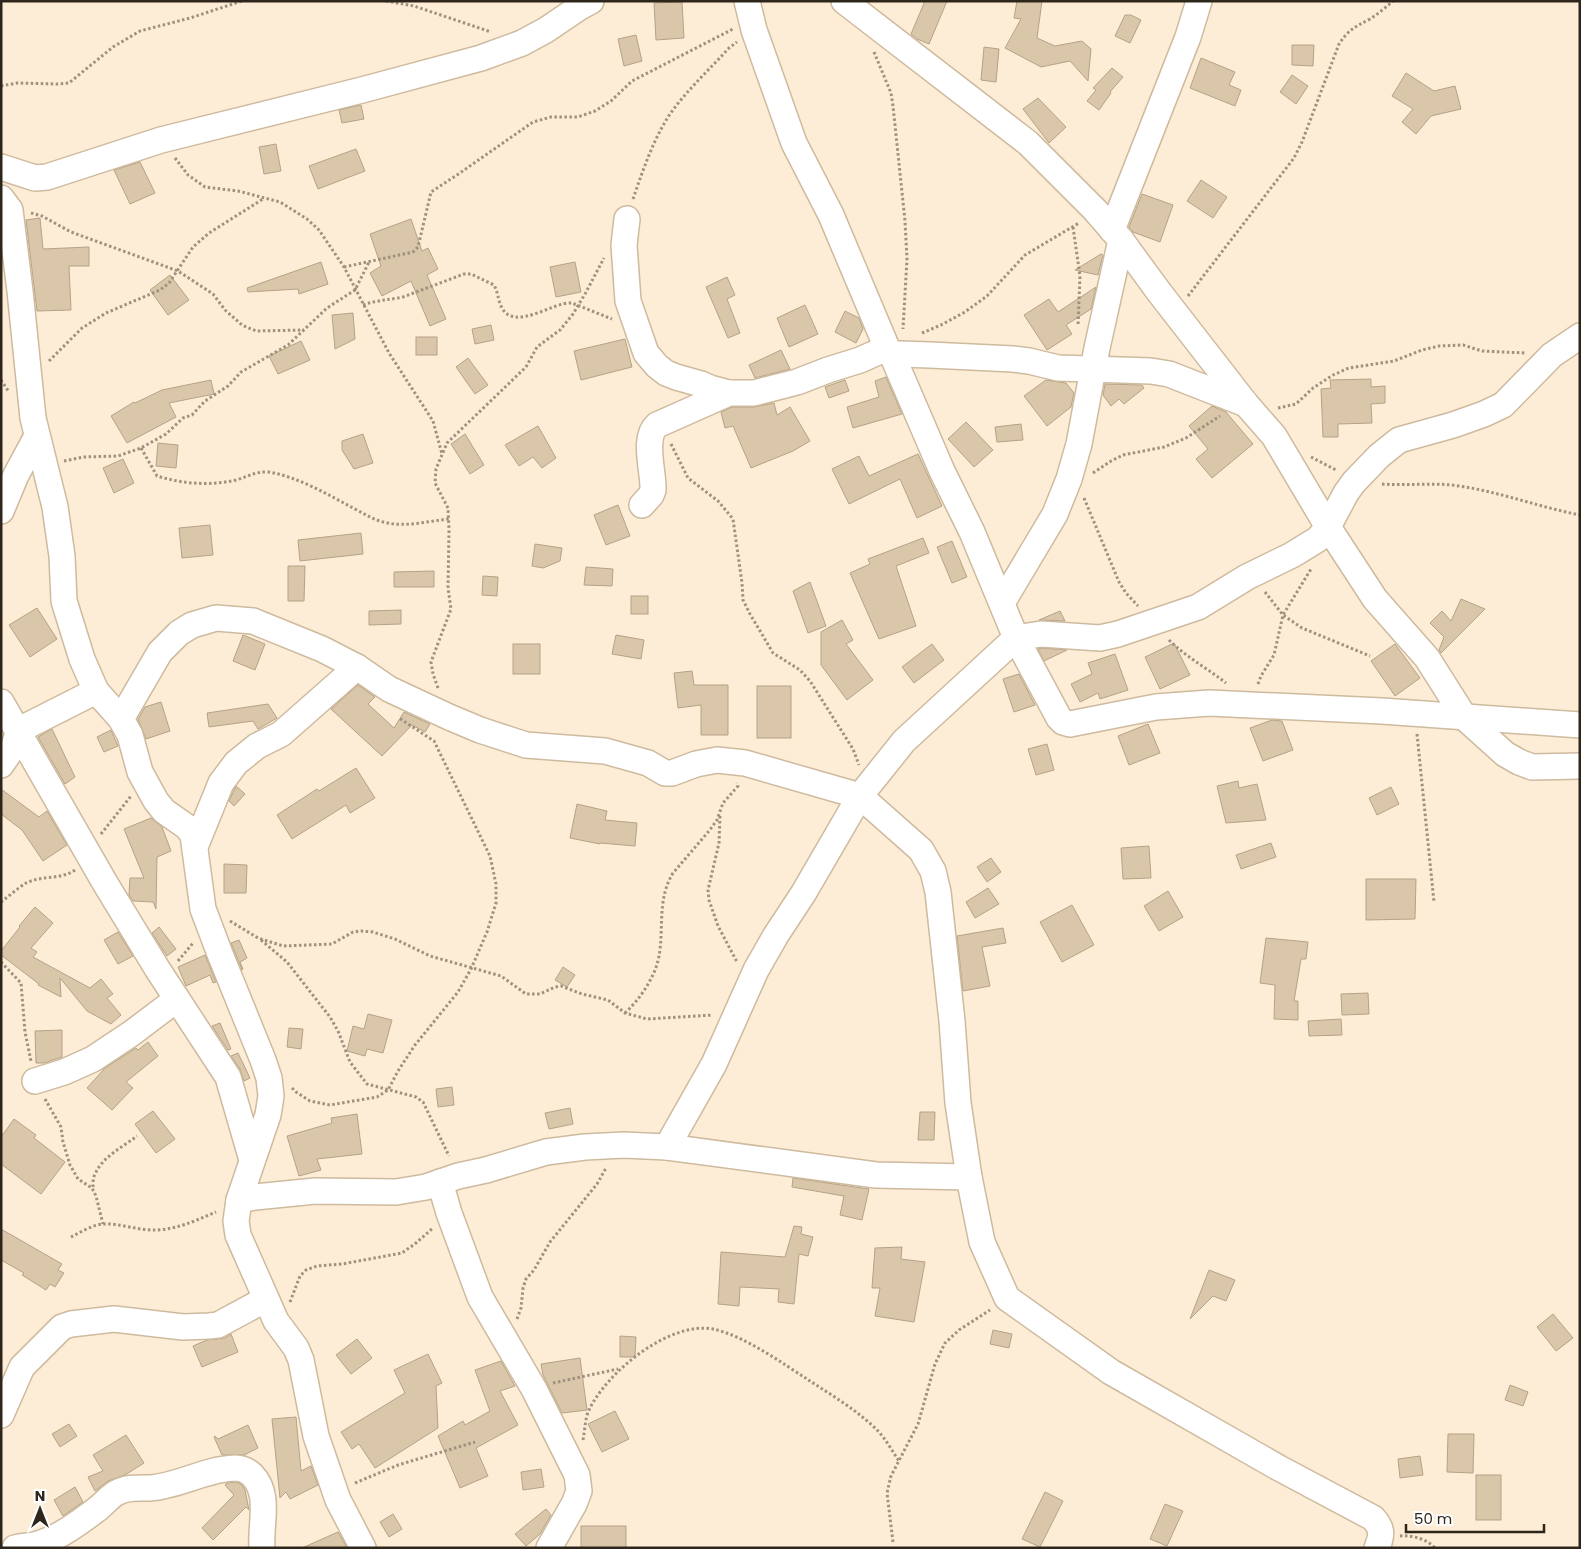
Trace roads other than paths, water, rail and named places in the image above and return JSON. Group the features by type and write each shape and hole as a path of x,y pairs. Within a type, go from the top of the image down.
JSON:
{"street":[{"path":"1,168 35,178 47,177 162,140 481,58 522,43 591,1"},
{"path":"1002,603 1073,483 1116,235 1199,1"},
{"path":"747,2 754,30 794,142 895,350 1016,638 1058,718 1070,724 1156,706 1209,703 1580,725"},
{"path":"851,4 1028,143 1095,210 1246,406 1274,436 1323,533 1375,599 1427,658 1465,718 1505,754 1519,762 1532,767 1580,766"},
{"path":"6,204 29,380 32,418 55,507 62,556 64,601 82,659 96,691 121,719 130,734 140,772 156,801 164,811 187,827 193,835 202,906 269,1078 271,1096 268,1115 239,1200 236,1222 238,1235 276,1321 296,1348 301,1360 316,1436 336,1491 363,1548"},
{"path":"627,219 624,245 628,300 646,353 666,373 710,388 729,393 754,393 797,382 828,370 895,350 1013,359 1058,368 1151,371 1169,374 1246,406"},
{"path":"667,1147 714,1064 756,970 863,791 904,741 1016,638 1041,634 1100,638 1154,623 1198,607 1247,577 1292,555 1323,533 1354,482 1379,456 1400,440 1453,425 1503,405 1552,355 1580,336"},
{"path":"642,505 653,490 650,445 653,429 664,422 729,393"},
{"path":"1,511 16,475 36,438"},
{"path":"121,719 160,652 178,632 192,625 216,618 253,621 322,649 357,667 389,688 448,717 526,745 604,751 648,763 665,773 678,772 696,764 717,760 745,763 863,791 921,850 933,870 938,892 952,1021 958,1103 968,1177 982,1242 1006,1298 1111,1372 1279,1468 1373,1518 1379,1525 1380,1542"},
{"path":"195,847 221,783 236,763 257,746 281,734 357,667"},
{"path":"1,765 14,746 18,730 96,691"},
{"path":"1,702 88,854 163,978 228,1077 252,1160"},
{"path":"35,1081 64,1072 93,1059 132,1033 177,999"},
{"path":"239,1200 255,1196 315,1191 396,1192 426,1187 546,1152 624,1145 667,1147 876,1175 968,1177"},
{"path":"449,1179 449,1213 480,1297 534,1389 577,1475 579,1491 574,1504 556,1532 549,1548"},
{"path":"1,1415 12,1365 57,1330 71,1324 114,1320 183,1327 218,1325 266,1299"},
{"path":"15,1548 41,1543 70,1528 97,1509 115,1493 125,1489 152,1488 176,1483 217,1470 238,1468 252,1474 257,1482 264,1514 261,1535 262,1548"}]}
